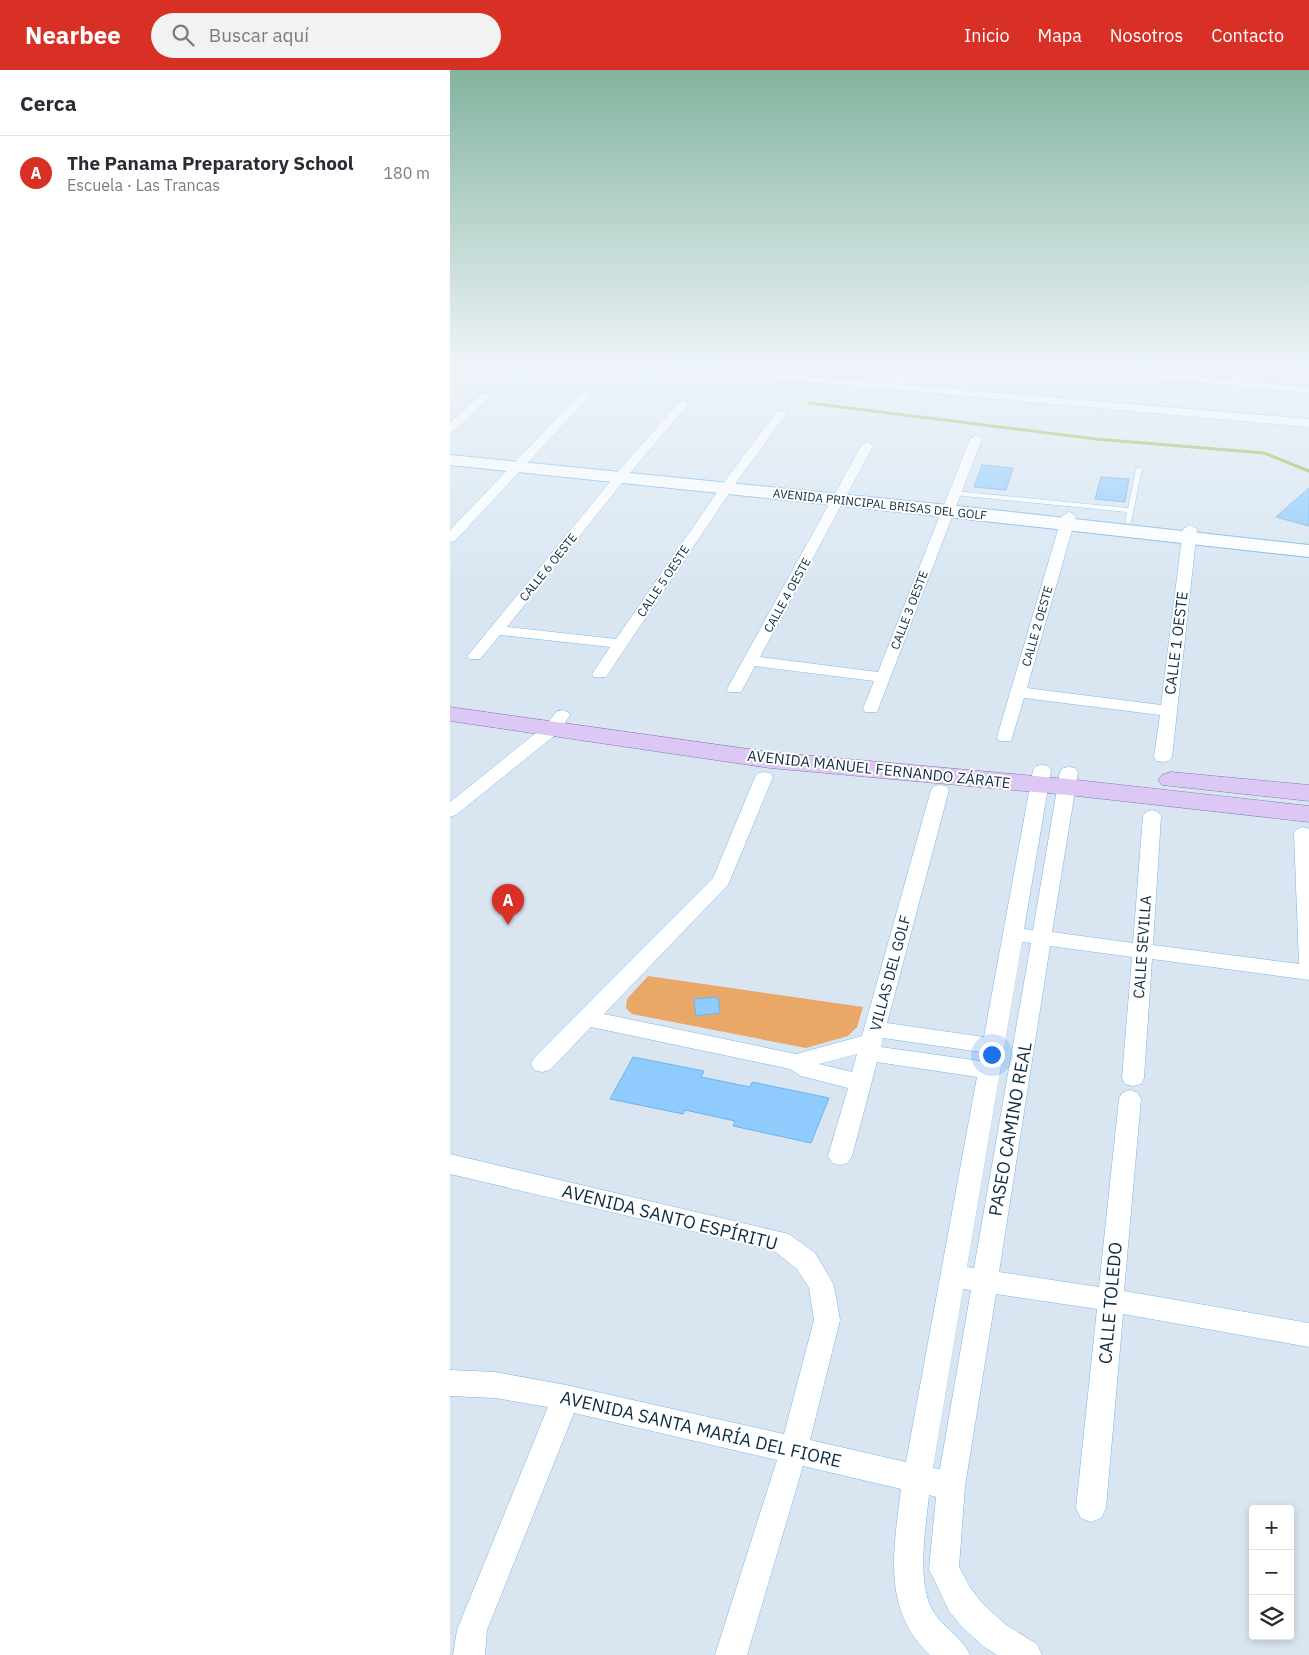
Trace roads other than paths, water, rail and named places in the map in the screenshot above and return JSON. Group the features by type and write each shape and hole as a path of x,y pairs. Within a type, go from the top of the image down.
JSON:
{"main road":[{"name":"AVENIDA MANUEL FERNANDO ZÁRATE","path":"450,697 558,722 770,760 1068,780 1309,792"},
{"name":"AVENIDA MANUEL FERNANDO ZÁRATE","path":"450,714 558,722"},
{"name":"AVENIDA MANUEL FERNANDO ZÁRATE","path":"1068,780 1306,824"}],"street":[{"path":"450,538 546,437"},
{"path":"623,474 655,437"},
{"name":"CALLE 5 OESTE","path":"600,674 728,485 763,437"},
{"name":"CALLE 3 OESTE","path":"871,709 976,439"},
{"name":"CALLE 4 OESTE","path":"735,689 867,446"},
{"name":"AVENIDA PRINCIPAL BRISAS DEL GOLF","path":"450,453 521,464"},
{"name":"AVENIDA PRINCIPAL BRISAS DEL GOLF","path":"450,460 521,464 840,496 951,502 1069,515 1309,551"},
{"name":"CALLE 6 OESTE","path":"475,656 623,474"},
{"name":"AVENIDA PRINCIPAL BRISAS DEL GOLF","path":"1069,515 1129,516 1189,533 1309,542"},
{"name":"CALLE 2 OESTE","path":"1005,737 1069,515"},
{"name":"CALLE 1 OESTE","path":"1163,757 1189,533"},
{"path":"498,630 621,644"},
{"path":"750,661 883,677"},
{"path":"1018,692 1168,711"},
{"path":"450,811 558,722"},
{"path":"542,1064 721,881 764,777"},
{"name":"PASEO CAMINO REAL","path":"917,1478 1041,777"},
{"name":"PASEO CAMINO REAL","path":"1026,1655 994,1636 973,1616 960,1600 944,1568 951,1486 1068,780"},
{"name":"VILLAS DEL GOLF","path":"840,1156 940,790"},
{"name":"CALLE SEVILLA","path":"1131,1088 1152,816"},
{"path":"1306,824 1309,968"},
{"path":"1013,934 1309,973"},
{"path":"586,1018 796,1062 809,1070 860,1082"},
{"path":"796,1062 872,1041 993,1046"},
{"path":"872,1041 989,1071"},
{"name":"CALLE TOLEDO","path":"1091,1508 1131,1088"},
{"name":"AVENIDA SANTO ESPÍRITU","path":"450,1164 780,1241 806,1261 821,1286 827,1320 794,1450 731,1655"},
{"path":"953,1276 1110,1300 1309,1334"},
{"name":"AVENIDA SANTA MARÍA DEL FIORE","path":"450,1383 495,1385 566,1398 951,1486"},
{"path":"469,1655 472,1630 566,1398"},
{"path":"917,1478 910,1544 910,1579 916,1612 929,1633 954,1655"}],"lane":[{"path":"1129,516 1139,469"}],"waterway":[{"path":"1080,437 1264,453 1309,471"}],"place":[{"name":"The Panama Preparatory School","path":"508,925"}]}
